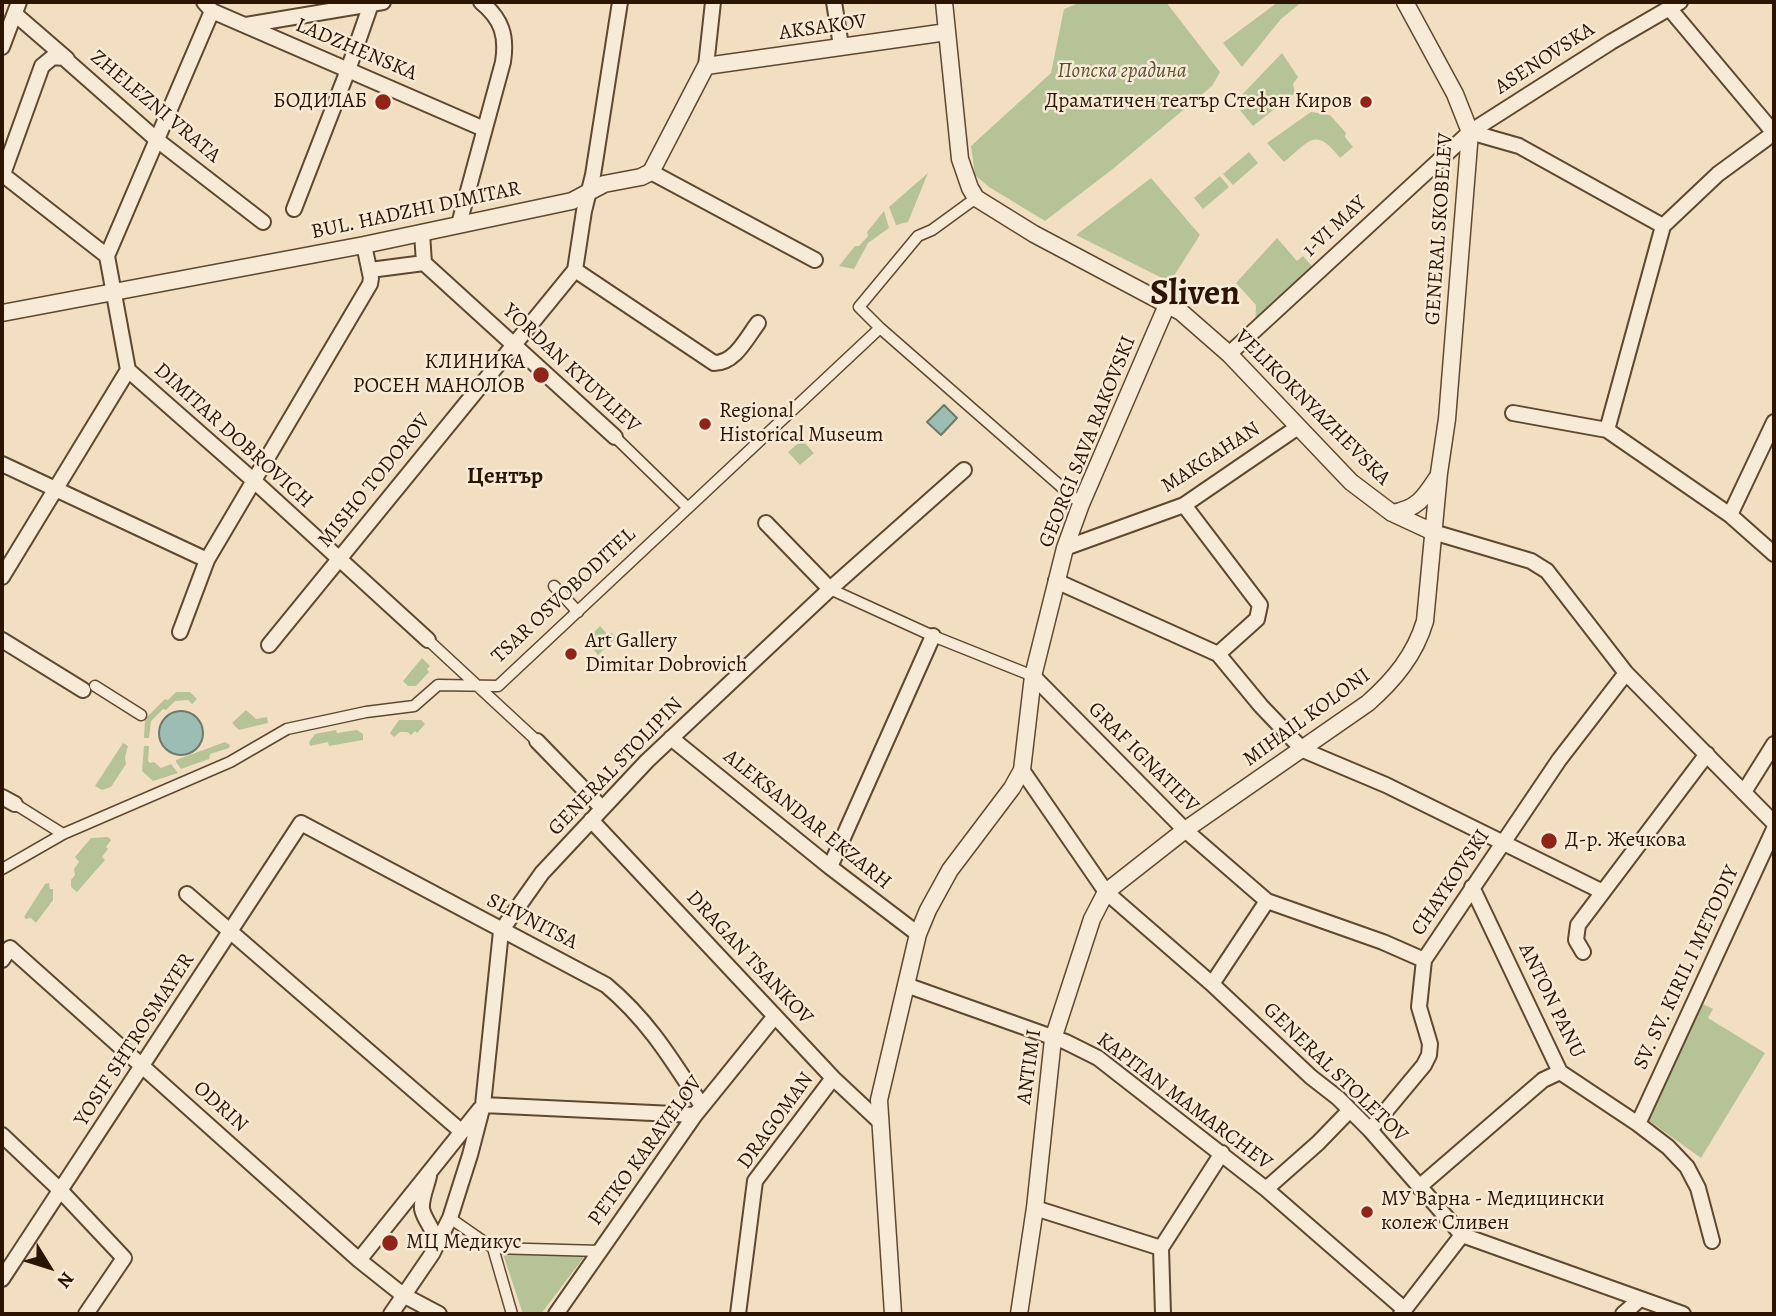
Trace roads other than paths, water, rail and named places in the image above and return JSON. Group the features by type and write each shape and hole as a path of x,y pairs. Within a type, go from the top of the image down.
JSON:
{"street":[{"path":"459,224 506,43 503,29 494,13 481,2"},
{"path":"620,2 575,270 714,363 723,363 732,357 758,323"},
{"path":"713,2 706,66 651,172 815,260"},
{"path":"834,2 842,46"},
{"path":"944,2 960,159 965,176 980,201 918,236 859,307 1081,504"},
{"name":"GENERAL SKOBELEV","path":"1405,2 1455,94 1470,132 1447,419 1433,532"},
{"path":"244,25 377,3"},
{"path":"294,209 377,3"},
{"path":"1607,430 1663,226 1718,174 1774,133 1675,5"},
{"name":"ASENOVSKA","path":"1470,132 1611,41 1675,5"},
{"path":"2,174 107,256 157,140 208,6"},
{"name":"LADZHENSKA","path":"208,6 244,25 484,129"},
{"path":"2,47 17,8 68,60"},
{"name":"AKSAKOV","path":"706,66 947,32"},
{"name":"ZHELEZNI VRATA","path":"2,174 42,66 54,57 68,60 157,140 263,222"},
{"path":"1470,132 1519,146 1663,226"},
{"name":"1-VI MAY","path":"1229,354 1470,132"},
{"name":"BUL. HADZHI DIMITAR","path":"2,313 364,245 572,201 604,184 641,177 651,172"},
{"name":"VELIKOKNYAZHEVSKA","path":"980,201 1195,322 1351,482 1392,513 1433,532 1531,561 1547,571 1626,673 1774,823"},
{"path":"370,270 424,263 422,233"},
{"path":"180,632 207,560 370,284 370,270 364,245"},
{"name":"DIMITAR DOBROVICH","path":"107,256 128,370 253,480 537,741"},
{"name":"YORDAN KYUVLIEV","path":"424,263 615,437 688,508"},
{"name":"MISHO TODOROV","path":"269,645 575,270"},
{"name":"GEORGI SAVA RAKOVSKI","path":"893,1314 879,1100 918,934 937,891 1013,788 1022,770 1033,676 1065,548 1081,504 1167,305"},
{"name":"TSAR OSVOBODITEL","path":"2,869 63,834 230,762 287,729 366,712 414,706 438,685 498,686 880,328"},
{"path":"2,577 128,370"},
{"path":"1513,413 1607,430 1730,515 1774,554"},
{"path":"1730,515 1774,422"},
{"name":"MAKGAHAN","path":"1065,548 1184,505 1298,427"},
{"path":"2,464 207,560"},
{"name":"GENERAL STOLIPIN","path":"391,1314 432,1254 450,1218 483,1105 501,931 542,873 671,738 830,589 964,470"},
{"path":"1392,513 1408,511 1426,495 1439,473"},
{"path":"1184,505 1260,606 1256,620 1218,654"},
{"path":"766,523 830,589"},
{"name":"MIHAIL KOLONI","path":"1185,830 1303,750 1391,683 1420,639 1425,621 1433,532"},
{"path":"1056,581 1218,654 1261,706 1303,750 1386,785 1603,892"},
{"path":"554,586 578,612"},
{"name":"GRAF IGNATIEV","path":"830,589 933,636 1033,676 1185,830 1267,901 1424,960"},
{"path":"830,867 933,636"},
{"path":"2,640 141,715"},
{"name":"CHAYKOVSKI","path":"1370,1130 1424,1065 1429,1055 1430,1044 1419,1007 1424,960 1559,760 1626,673"},
{"name":"ALEKSANDAR EKZARH","path":"671,738 830,867 918,934"},
{"path":"537,741 602,808"},
{"path":"1744,792 1774,744"},
{"path":"1583,952 1576,940 1578,925 1707,754"},
{"name":"GENERAL STOLETOV","path":"1022,770 1106,892 1350,1110 1462,1236 1683,1314"},
{"path":"8,801 63,834"},
{"name":"DRAGAN TSANKOV","path":"591,820 833,1078 879,1121"},
{"name":"SLIVNITSA","path":"301,823 501,931 587,973 624,1000 654,1032 699,1111"},
{"name":"YOSIF SHTROSMAYER","path":"2,1279 301,823"},
{"name":"ANTIM I","path":"1019,1314 1035,1208 1053,1039 1092,919 1106,892 1185,830"},
{"name":"SV. SV. KIRIL I METODIY","path":"1638,1124 1774,830"},
{"name":"ANTON PANU","path":"1472,887 1560,1072 1638,1124 1668,1147 1687,1167 1699,1188 1712,1241"},
{"path":"187,894 462,1132"},
{"path":"1212,984 1267,901"},
{"name":"ODRIN","path":"6,954 143,1066 359,1260 403,1295 439,1314"},
{"name":"KAPITAN MAMARCHEV","path":"905,985 1098,1058 1266,1189 1403,1312"},
{"name":"PETKO KARAVELOV","path":"556,1314 699,1111 775,1016"},
{"path":"1419,1187 1543,1080 1560,1072"},
{"name":"DRAGOMAN","path":"738,1314 755,1181 833,1078"},
{"path":"359,1260 483,1105 699,1111"},
{"path":"1266,1189 1318,1143 1350,1110"},
{"path":"2,1135 60,1190 124,1258 86,1314"},
{"path":"1163,1314 1161,1248 1222,1153"},
{"path":"431,1170 422,1203 425,1217 435,1236 432,1254"},
{"path":"1035,1208 1161,1248"},
{"path":"450,1218 493,1248 600,1251"},
{"path":"1403,1312 1462,1236"},
{"path":"493,1248 512,1314"},
{"path":"1623,1314 1639,1300"}],"water":[{"path":"944,405 957,418 941,435 927,422"},
{"path":"181,711 190,712 197,717 202,724 202,742 197,749 190,754 181,755 172,754 165,749 160,742 159,733 160,724 165,717 172,712"}],"place":[{"name":"БОДИЛАБ","path":"383,102"},
{"name":"Драматичен театър Стефан Киров","path":"1366,102"},
{"name":"КЛИНИКА РОСЕН МАНОЛОВ","path":"541,375"},
{"name":"Regional Historical Museum","path":"705,424"},
{"name":"Art Gallery Dimitar Dobrovich","path":"571,654"},
{"name":"Д-р. Жечкова","path":"1549,841"},
{"name":"МУ Варна - Медицински колеж Сливен","path":"1367,1212"},
{"name":"МЦ Медикус","path":"390,1243"}],"district":[{"name":"Sliven","path":"1195,295"},
{"name":"Център","path":"505,477"}],"park label":[{"name":"Попска градина","path":"1122,72"}]}
